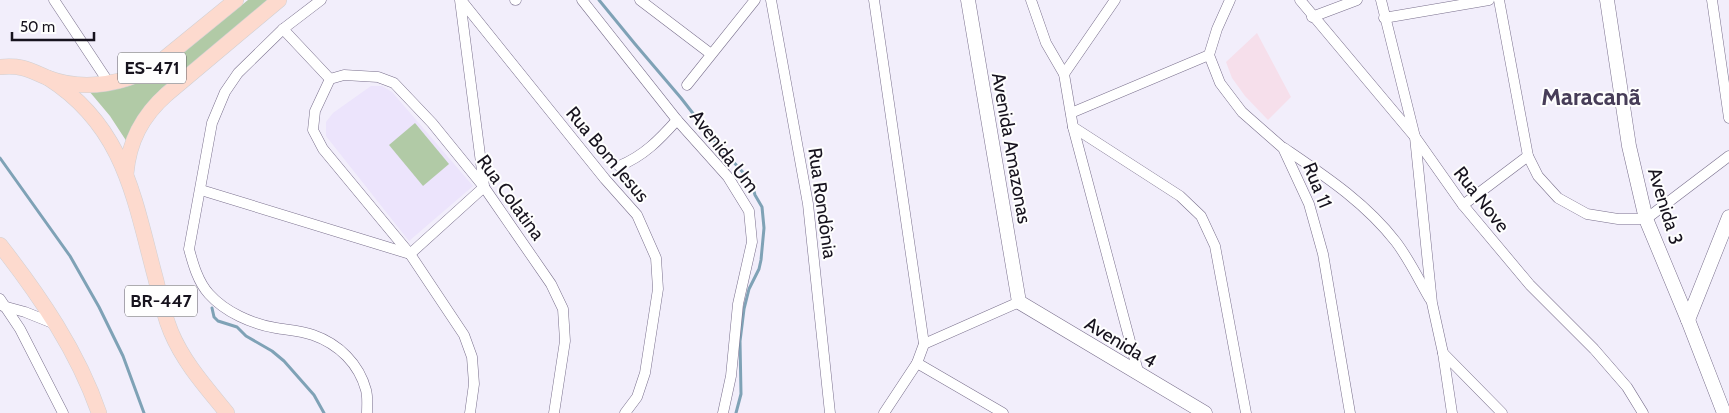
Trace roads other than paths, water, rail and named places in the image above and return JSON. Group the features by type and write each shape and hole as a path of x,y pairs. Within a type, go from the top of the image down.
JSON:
{"main road":[{"name":"ES-471","path":"48,78 84,85 109,83 135,76 154,67 236,0"},
{"name":"ES-471","path":"126,174 127,161 135,135 152,108 166,94 279,0"},
{"name":"BR-447","path":"0,67 27,68 48,78 76,99 100,124 126,174 171,333 195,373 227,413"},
{"path":"0,245 35,292 55,324 76,361 99,413"}],"street":[{"path":"54,0 109,83"},
{"path":"321,0 283,29 238,72 224,92 212,123 189,249 192,262 204,287 222,306 242,317 273,328 312,334 337,346 357,367 367,391 368,413"},
{"path":"410,254 484,187 461,0"},
{"name":"Rua Bom Jesus","path":"461,0 604,179 637,215 656,258 658,290 645,373 636,397 625,413"},
{"name":"Avenida Um","path":"582,0 678,120 728,177 749,211 752,242 738,304 731,376 723,413"},
{"path":"640,0 711,54"},
{"path":"687,85 754,0"},
{"name":"Rua Rondônia","path":"770,0 808,204 830,413"},
{"path":"874,0 924,344 917,362 884,413"},
{"name":"Avenida Amazonas","path":"968,0 1019,302"},
{"path":"1031,0 1046,43 1064,74 1073,127 1140,375"},
{"path":"1064,74 1114,0"},
{"path":"1071,113 1209,55 1230,0"},
{"name":"Rua Nove","path":"1300,0 1312,17 1415,137 1463,205 1530,285 1600,356 1627,387 1643,413"},
{"path":"1312,17 1357,0"},
{"path":"1380,0 1415,137 1432,302 1443,353 1452,413"},
{"path":"1384,18 1489,0"},
{"path":"1499,0 1528,156 1538,176 1558,198 1587,214 1618,220 1646,219 1729,156"},
{"name":"Avenida 3","path":"1607,0 1630,146 1646,219 1724,413"},
{"path":"1712,0 1729,118"},
{"path":"283,29 330,79 315,111 313,130 323,149 410,254 464,335 472,357 474,384 470,413"},
{"name":"Rua 11","path":"1209,55 1220,84 1242,112 1284,148 1309,204 1322,254 1350,413"},
{"name":"Rua Colatina","path":"330,79 344,75 378,77 394,83 432,123 484,187 552,284 563,309 565,341 554,413"},
{"path":"619,166 648,150 678,120"},
{"path":"1073,127 1180,196 1201,216 1215,246 1246,413"},
{"path":"1284,148 1328,178 1365,207 1397,243 1432,302"},
{"path":"1463,205 1528,156"},
{"path":"201,190 410,254"},
{"path":"1688,320 1729,217"},
{"path":"924,344 1019,302"},
{"name":"Avenida 4","path":"1019,302 1205,413"},
{"path":"2,303 55,324"},
{"path":"2,303 20,329 63,413"},
{"path":"1443,353 1502,413"},
{"path":"917,362 1003,413"}],"waterway":[{"path":"599,0 716,143 751,181 755,195 762,207 764,228 761,260 759,269 749,289 744,309 740,341 741,394 736,413"},
{"path":"0,158 70,256 99,307 123,356 144,413"},
{"path":"212,308 214,317 218,321 237,327 246,336 272,351 284,361 314,395 324,413"}],"district":[{"name":"Maracanã","path":"1591,97"}]}
